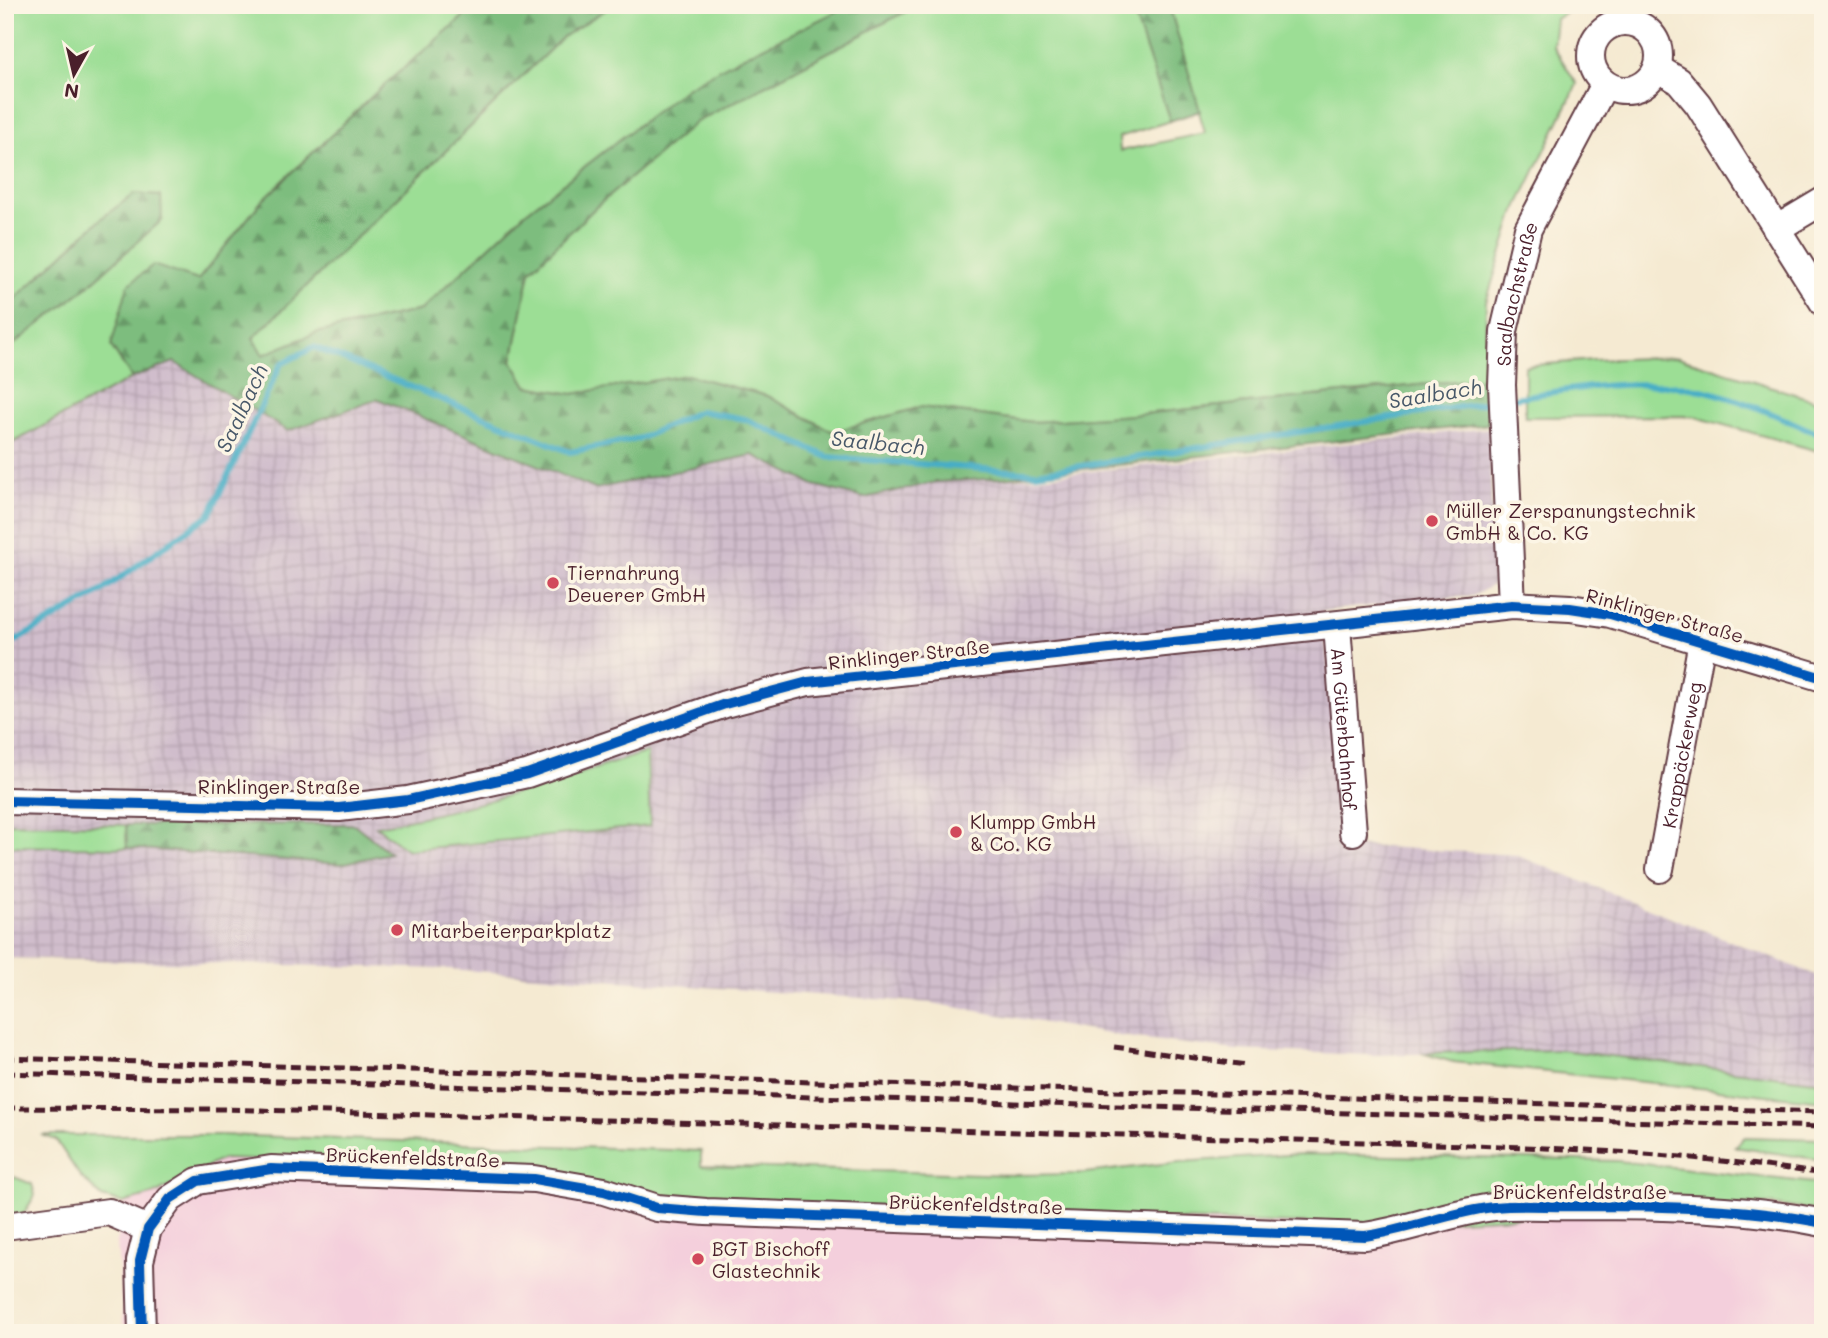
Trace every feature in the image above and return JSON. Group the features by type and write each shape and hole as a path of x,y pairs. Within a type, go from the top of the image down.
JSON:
{"street":[{"path":"1644,15 1660,58 1657,68 1645,85 1625,91 1605,84 1597,77 1590,57 1597,37 1603,30 1644,15"},
{"path":"1657,68 1679,80 1699,104 1823,302"},
{"name":"Saalbachstraße","path":"1512,606 1502,385 1504,331 1528,229 1605,84"},
{"path":"1776,229 1823,201"},
{"name":"Rinklinger Straße","path":"5,801 339,808 408,800 527,774 725,704 808,682 1512,606 1570,608 1610,614 1823,678"},
{"name":"Am Güterbahnhof","path":"1337,625 1353,832"},
{"name":"Krappäckerweg","path":"1660,869 1702,640"},
{"name":"Brückenfeldstraße","path":"148,1229 170,1199 198,1181 271,1169 534,1179 604,1191 657,1208 706,1212 1364,1236 1402,1231 1460,1213 1495,1207 1691,1209 1768,1214 1823,1223"},
{"path":"5,1226 109,1212 148,1229 140,1261 142,1333"}],"shaded area":[{"path":"174,361 288,431 378,399 595,489 753,455 814,485 864,498 936,482 1038,477 1489,428 1494,584 1475,595 1322,611 1348,845 1516,855 1823,978 1823,1082 1561,1050 1373,1055 1237,1050 1120,1036 932,1003 449,969 5,958 5,447 132,378"},
{"path":"222,1159 534,1169 1399,1219 1823,1212 1823,1333 124,1333 117,1242 123,1203 155,1194"}],"green space":[{"path":"5,5 477,5 383,86 261,202 198,281 153,266 111,346 132,378 5,447 5,351 82,291 162,220 103,217 5,308"},
{"path":"477,5 613,5 564,36 253,338 263,355 316,333 421,310 525,213 686,88 740,58 850,5 918,5 696,122 596,207 530,271 512,361 527,386 573,394 687,375 767,396 833,432 921,407 1033,422 1133,415 1485,378 1489,424 1002,478 936,482 864,498 814,485 753,455 595,489 378,399 288,431 174,362 132,378 111,346 128,285 153,265 198,280 261,202 383,86"},
{"path":"613,5 850,5 686,88 525,213 421,310 316,333 263,356 253,338 564,36"},
{"path":"918,5 1131,5 1170,121 1119,137 1120,151 1205,133 1169,5 1577,5 1556,19 1553,46 1577,84 1514,214 1486,302 1485,378 1133,415 1033,422 921,407 833,432 767,396 687,375 573,394 527,386 512,361 530,271 596,207 696,122"},
{"path":"1131,5 1169,5 1200,111 1170,121"},
{"path":"134,194 161,196 162,220 82,291 5,351 5,308 103,217"},
{"path":"1678,357 1823,403 1823,455 1818,451 1692,416 1525,417 1525,366"},
{"path":"647,752 650,826 407,850 376,826 479,803"},
{"path":"5,823 126,825 127,848 5,846"},
{"path":"354,824 390,853 341,864 127,848 126,825"},
{"path":"1561,1050 1823,1082 1823,1101 1453,1062 1422,1053"},
{"path":"42,1135 221,1135 701,1151 701,1166 1015,1175 1076,1174 1179,1162 1302,1154 1618,1161 1823,1184 1823,1212 1768,1204 1364,1225 704,1207 534,1169 222,1159 155,1194 123,1203 102,1197 80,1176 56,1140"},
{"path":"1745,1137 1823,1139 1823,1160 1734,1147"},
{"path":"14,1177 32,1184 35,1195 23,1215 5,1218 5,1185"}],"waterway":[{"name":"Saalbach","path":"5,647 100,592 210,514 281,364 314,347 570,452 641,438 700,411 745,419 828,457 1036,473 1498,401"},
{"name":"Saalbach","path":"1508,399 1619,385 1685,387 1737,400 1823,436"}],"railway":[{"path":"1114,1047 1246,1065"},
{"path":"5,1058 1823,1112"},
{"path":"5,1073 1823,1127"},
{"path":"5,1108 222,1109 1399,1143"},
{"path":"1390,1143 1607,1151 1715,1160 1823,1174"}],"cycle path":[{"path":"5,801 339,808 408,800 527,774 725,704 808,682 1512,605 1570,608 1610,614 1823,678"},
{"path":"142,1333 140,1261 148,1229 170,1199 198,1181 271,1169 534,1179 604,1191 657,1208 706,1212 1365,1236 1478,1209 1515,1206 1702,1208 1823,1223"}],"place":[{"name":"Müller Zerspanungstechnik GmbH & Co. KG","path":"1432,521"},
{"name":"Tiernahrung Deuerer GmbH","path":"553,583"},
{"name":"Klumpp GmbH & Co. KG","path":"956,832"},
{"name":"Mitarbeiterparkplatz","path":"397,930"},
{"name":"BGT Bischoff Glastechnik","path":"698,1259"}]}
